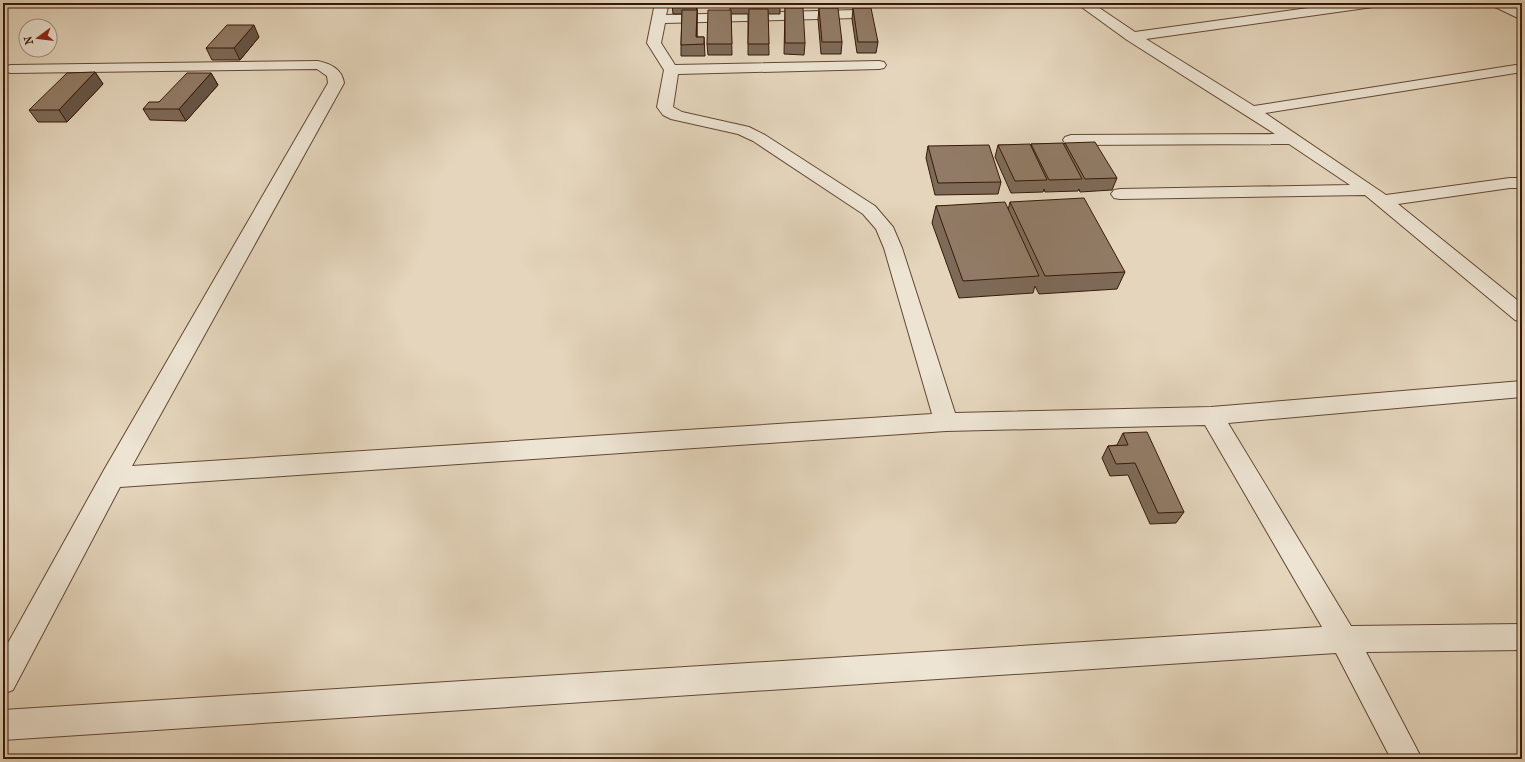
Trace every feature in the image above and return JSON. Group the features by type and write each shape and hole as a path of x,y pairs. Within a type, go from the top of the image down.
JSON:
{"street":[{"path":"1083,3 1132,37 1251,111 1369,190 1522,315"},
{"path":"1132,37 1373,3"},
{"path":"1498,3 1522,16"},
{"path":"856,14 660,11 654,43 671,70 665,107 669,112 678,116 743,130 759,138 869,210 884,227 893,248 946,422"},
{"path":"3,680 113,477 336,83 336,77 333,72 318,65 11,69"},
{"path":"671,70 879,65"},
{"path":"1251,111 1522,68"},
{"path":"1071,140 1294,139"},
{"path":"1382,201 1510,183 1522,183"},
{"path":"1120,194 1369,190"},
{"path":"113,477 946,422 1211,416 1522,389"},
{"path":"1211,416 1344,639 1407,759"},
{"path":"3,725 1344,639 1522,637"}],"building":[{"path":"785,8 803,8 805,43 785,43"},
{"path":"819,8 838,8 842,42 822,42"},
{"path":"853,8 871,8 878,42 858,42"},
{"path":"749,9 768,9 769,44 748,44"},
{"path":"682,10 697,10 696,37 704,37 704,44 681,45"},
{"path":"708,10 731,10 732,44 707,44"},
{"path":"227,25 254,25 234,48 206,48"},
{"path":"95,72 59,110 29,110 67,73"},
{"path":"187,73 211,73 179,109 143,109 149,102 159,102"},
{"path":"1095,142 1117,178 1085,179 1065,143"},
{"path":"1063,143 1082,179 1049,180 1031,144"},
{"path":"1030,144 1047,180 1015,181 998,145"},
{"path":"989,145 1001,182 938,183 928,146"},
{"path":"1084,198 1125,272 1045,276 1010,202"},
{"path":"1005,202 1039,276 963,281 936,206"},
{"path":"1147,432 1184,512 1158,513 1135,463 1116,464 1108,446 1128,445 1123,433"}]}
